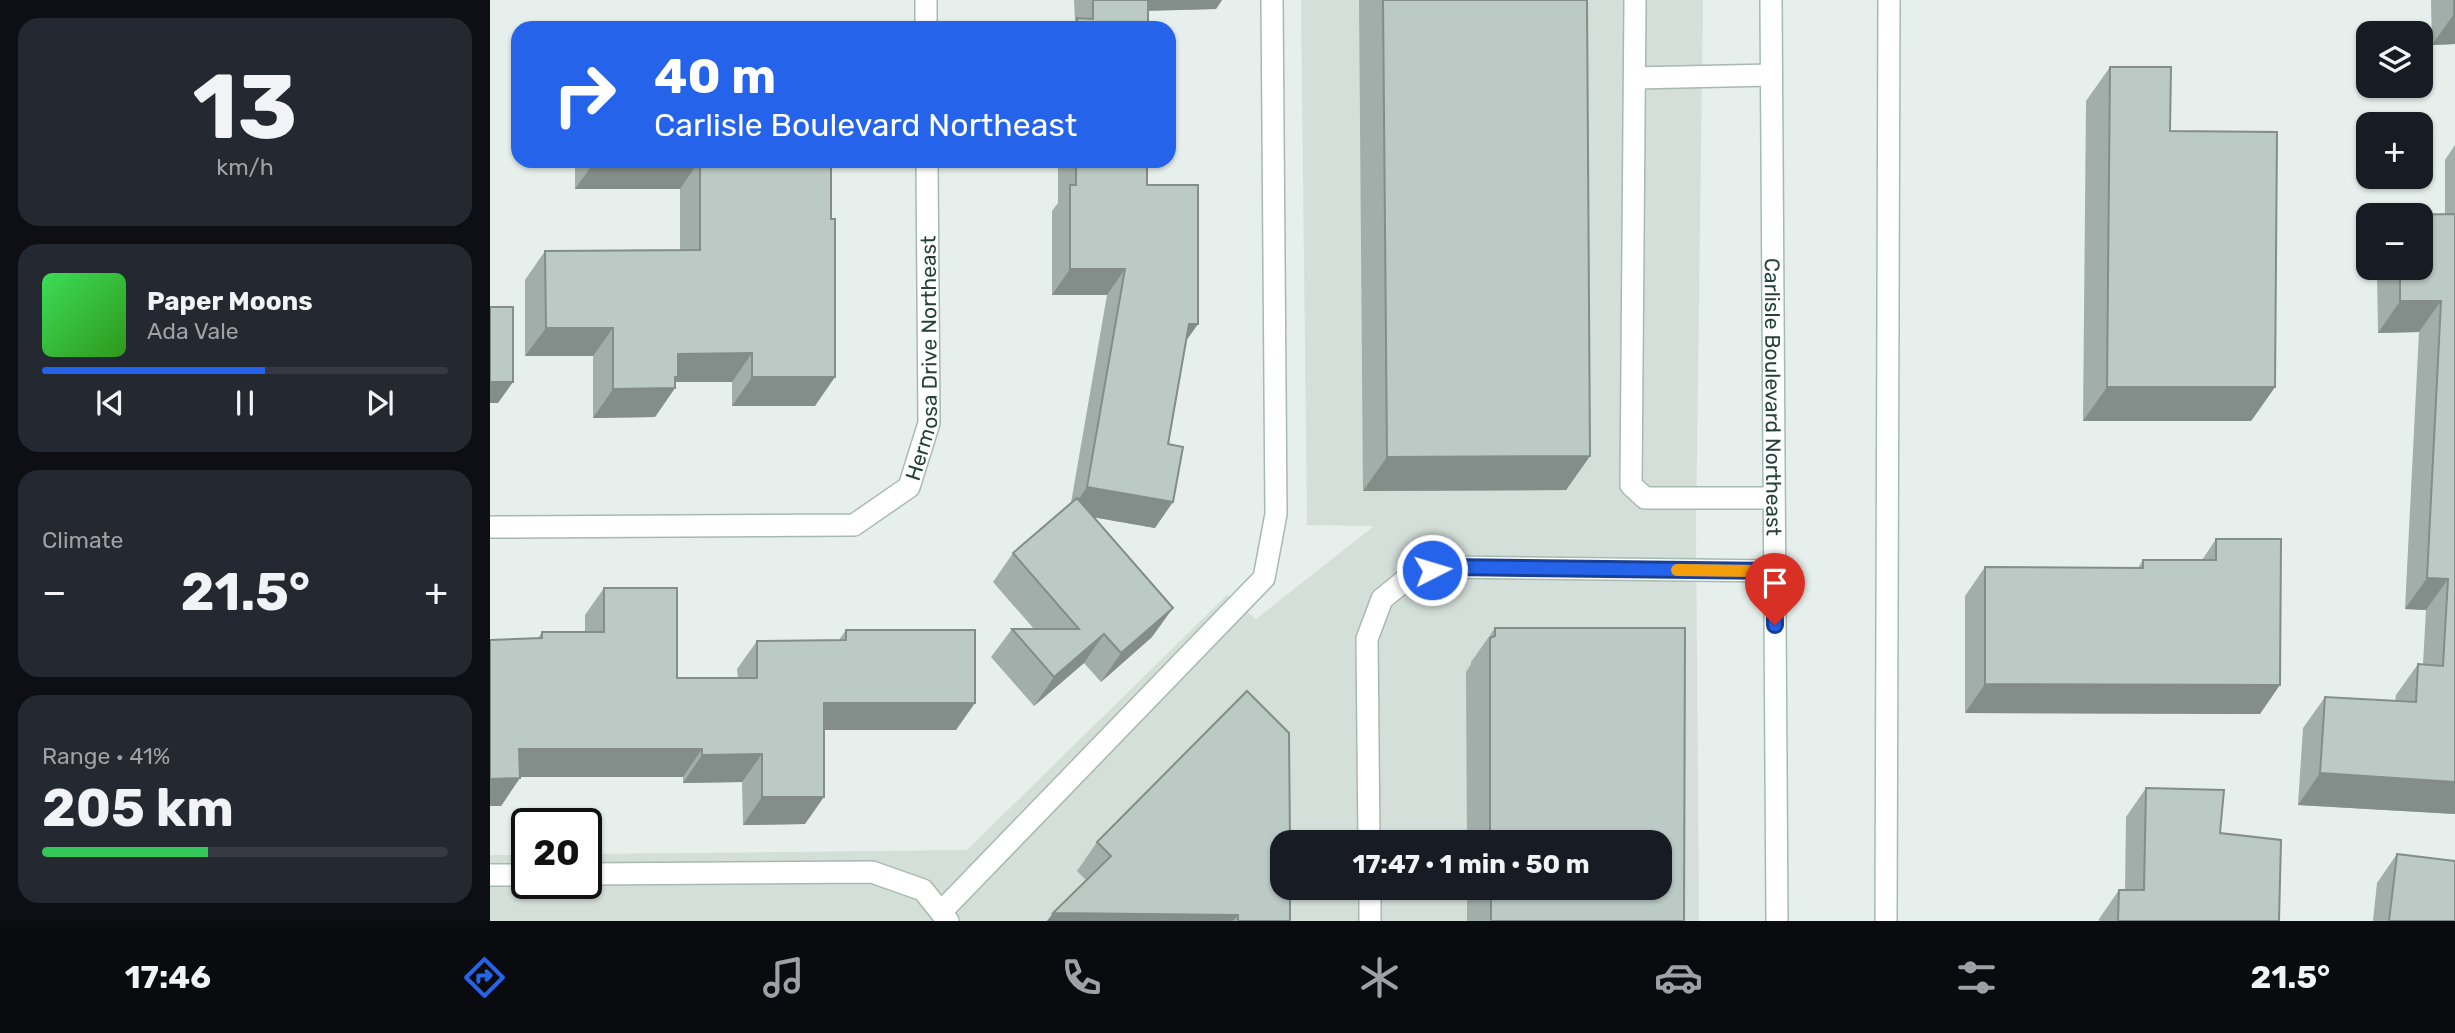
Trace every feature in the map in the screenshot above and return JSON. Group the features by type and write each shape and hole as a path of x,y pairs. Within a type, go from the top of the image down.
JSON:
{"main road":[{"path":"926,0 926,21"},
{"path":"602,874 872,872 923,890 944,916 1264,578 1276,514 1272,0"},
{"path":"1635,0 1631,485 1646,498 1774,498"},
{"name":"Carlisle Boulevard Northeast","path":"1770,0 1777,921"},
{"path":"1886,921 1889,0"},
{"path":"1635,78 1771,75"},
{"name":"Hermosa Drive Northeast","path":"490,527 854,525 909,487 929,423 927,168"},
{"path":"1369,830 1367,639 1382,599 1414,573 1449,567 1774,571"},
{"path":"490,875 511,875"},
{"path":"1370,900 1370,921"}],"shaded area":[{"path":"1301,0 1703,0 1696,528 1699,921 490,921 490,855 511,855 511,899 602,899 602,854 967,850 1227,595 1256,619 1374,526 1307,525"}],"building":[{"path":"1093,0 1148,0 1148,21 1077,21 1077,18 1093,19"},
{"path":"1383,0 1587,0 1590,456 1387,457"},
{"path":"2110,67 2171,67 2170,131 2277,132 2275,387 2107,387"},
{"path":"700,168 831,168 831,219 835,219 835,377 752,377 752,353 678,354 675,388 613,389 613,328 546,328 545,251 700,250"},
{"path":"1076,168 1147,168 1147,185 1198,185 1198,324 1189,324 1168,444 1183,447 1173,502 1087,487 1125,269 1070,269 1070,185 1076,185"},
{"path":"2433,214 2455,214 2455,782 2320,773 2325,697 2416,702 2418,664 2443,666 2448,579 2427,578 2441,301 2400,301 2400,280 2433,280"},
{"path":"490,307 513,307 513,382 490,382"},
{"path":"1077,498 1173,608 1121,653 1104,634 1054,677 1012,629 1079,629 1013,553"},
{"path":"2216,539 2281,539 2280,685 1985,684 1985,567 2143,568 2143,560 2216,560"},
{"path":"604,588 677,588 677,678 757,678 757,641 846,640 846,630 975,630 975,703 824,703 824,797 762,797 762,754 702,755 702,749 519,749 520,778 490,779 490,640 542,638 542,632 604,632"},
{"path":"1495,628 1685,628 1684,921 1491,921 1491,900 1672,900 1672,830 1490,830 1490,638 1495,636"},
{"path":"1247,691 1289,733 1290,830 1270,830 1270,900 1290,900 1290,921 1238,921 1238,915 1053,913 1111,856 1097,842"},
{"path":"2146,788 2224,790 2220,833 2281,840 2279,921 2118,921 2119,890 2144,890"},
{"path":"2397,854 2455,861 2455,921 2389,921"}],"slow traffic":[{"path":"1677,570 1757,571"}],"route":[{"path":"1432,570 1449,567 1774,571 1775,625"}]}
